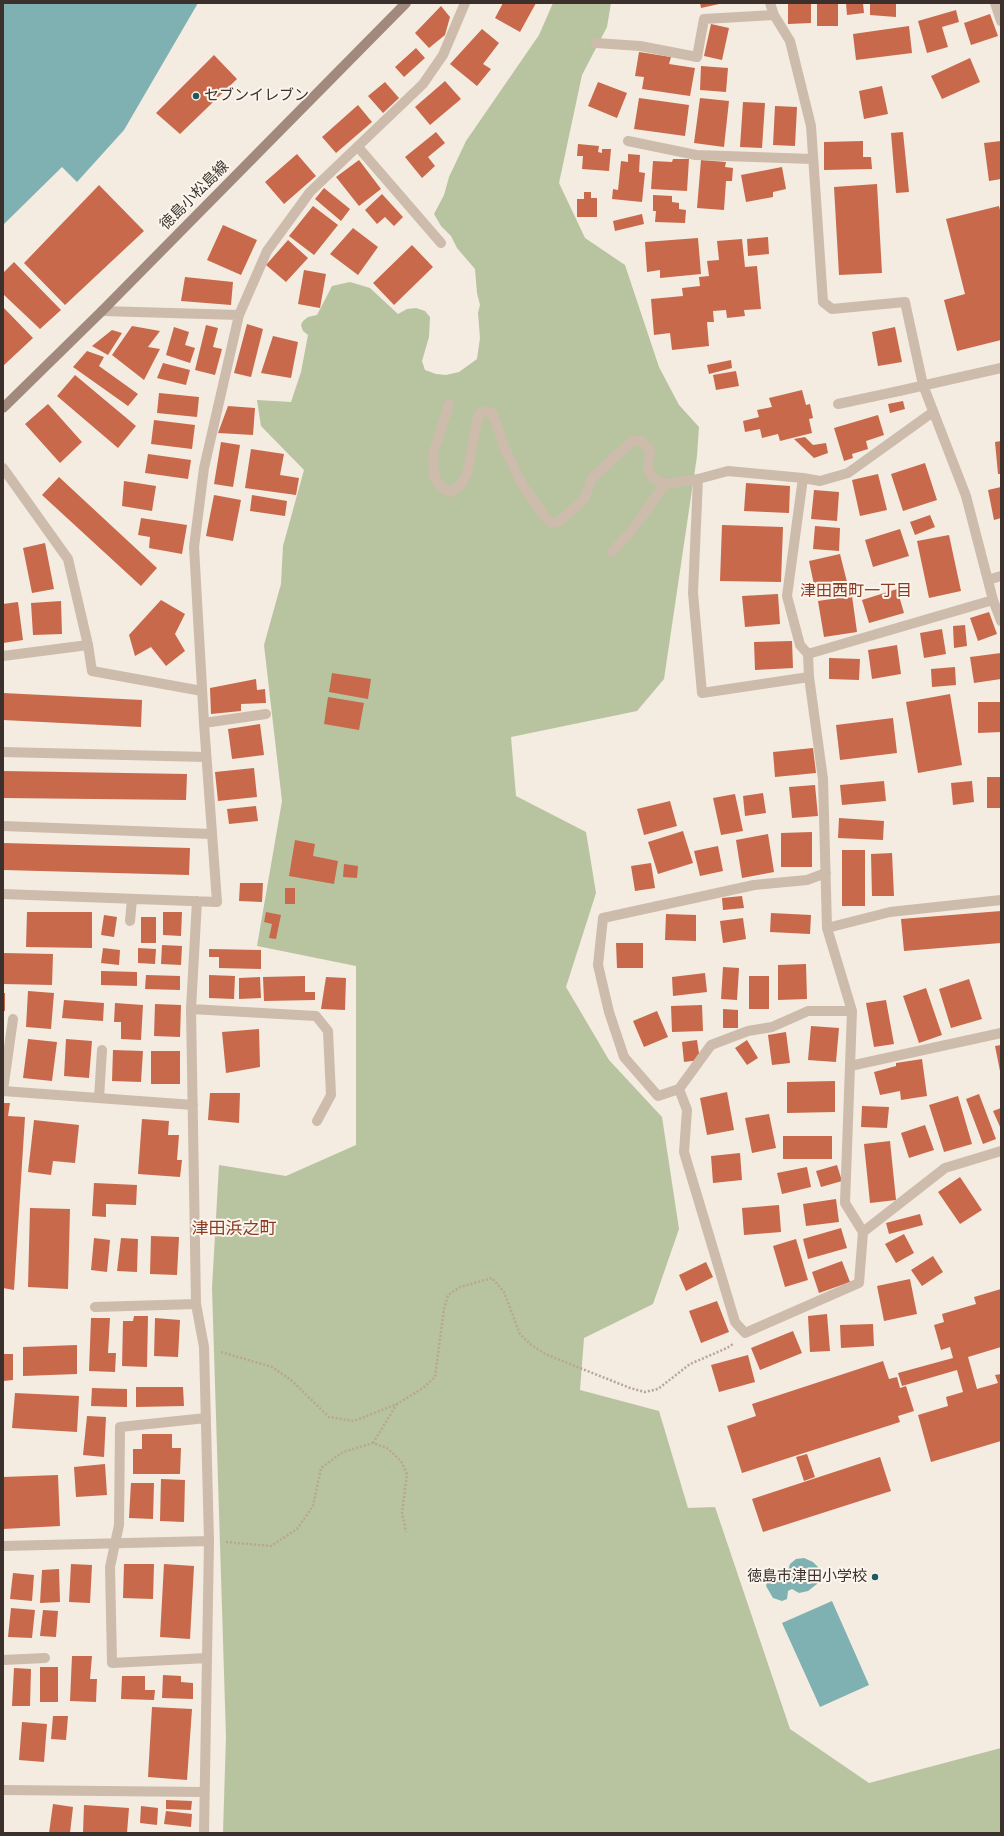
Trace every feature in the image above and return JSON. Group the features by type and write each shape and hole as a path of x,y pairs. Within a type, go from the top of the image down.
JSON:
{"main road":[{"name":"徳島小松島線","path":"3,408 102,311 406,3"}],"street":[{"path":"3,894 217,902 206,757 194,547 204,468 239,315 267,251 310,192 423,84 443,55 465,3"},
{"path":"770,3 774,15 790,41 811,126 812,159 823,302 832,309 905,302 923,385 966,496 993,600 1001,621"},
{"path":"995,3 1001,21"},
{"path":"596,43 640,46 697,57 704,19 774,15"},
{"path":"628,141 696,155 812,159"},
{"path":"358,147 441,243"},
{"path":"102,311 239,315"},
{"path":"838,404 1001,368"},
{"path":"449,404 433,454 434,475 440,488 450,492 459,487 467,474 477,421 480,413 486,411 492,413 505,449 523,486 546,518 552,523 560,521 584,499 592,478 632,442 642,441 647,446 650,451 648,469 653,478 665,484 728,471 820,481 848,473 933,412"},
{"path":"3,468 68,559 88,645 92,671 202,691"},
{"path":"698,478 693,593 702,693 809,677"},
{"path":"679,1089 686,1110 684,1152 735,1322 745,1333 860,1284 863,1232 845,1204 852,1011 827,928 823,779 809,677 808,654 800,645 787,596 803,478"},
{"path":"612,552 632,530 665,484"},
{"path":"988,580 1001,576"},
{"path":"808,654 993,600"},
{"path":"3,656 88,645"},
{"path":"204,723 266,714"},
{"path":"3,752 206,757"},
{"path":"3,826 212,834"},
{"path":"826,873 807,880 754,885 603,918 598,965 609,1012 624,1056 658,1096 679,1089 711,1045 748,1031 772,1027 808,1011 852,1011"},
{"path":"130,921 132,899"},
{"path":"827,928 890,912 1001,900"},
{"path":"197,902 191,1009 196,1304 204,1347 209,1541 204,1833"},
{"path":"191,1009 316,1016 328,1031 331,1095 317,1121"},
{"path":"14,1019 3,1091 193,1105"},
{"path":"850,1066 1001,1033"},
{"path":"99,1098 102,1050"},
{"path":"863,1232 945,1168 1001,1151"},
{"path":"95,1307 196,1304"},
{"path":"206,1418 120,1427 119,1525 110,1567 112,1663 207,1658"},
{"path":"3,1546 209,1541"},
{"path":"3,1660 45,1658"},
{"path":"3,1790 204,1792"}],"path":[{"path":"204,1347 272,1367 291,1380 329,1417 354,1421 397,1404 436,1377 444,1310 448,1295 460,1287 492,1278 504,1292 520,1334 530,1344 546,1354 630,1388 645,1392 658,1389 690,1364 727,1348 745,1333"},
{"path":"374,1443 397,1404"},
{"path":"209,1541 272,1546 297,1529 313,1506 321,1468 343,1452 374,1443 387,1448 401,1461 407,1474 402,1513 406,1532"}],"green space":[{"path":"553,3 611,3 607,27 582,75 559,183 585,238 625,265 659,367 679,405 699,427 697,456 664,679 637,711 511,737 516,796 586,832 596,893 566,987 609,1060 662,1117 679,1229 653,1304 584,1338 580,1390 659,1411 688,1508 715,1507 790,1729 869,1783 1001,1748 1001,1833 223,1833 226,1737 212,1288 219,1165 286,1176 356,1145 356,966 257,946 282,801 264,645 281,584 283,546 304,470 261,426 257,400 291,402 301,372 308,335 303,331 301,325 308,317 317,315 332,286 350,282 370,288 398,314 407,309 416,308 425,311 430,317 429,337 422,361 425,370 436,374 446,375 459,372 477,359 480,338 478,313 480,305 477,293 475,269 457,248 451,236 441,226 434,214 444,195 449,177 466,141 539,35"}],"water":[{"path":"3,3 198,3 124,130 77,182 62,167 3,225"},
{"path":"804,1558 813,1562 818,1567 820,1576 817,1584 808,1591 799,1593 792,1589 788,1591 787,1599 782,1601 773,1598 766,1586 769,1575 775,1573 783,1576 787,1574 790,1564 796,1559"},
{"path":"832,1601 869,1685 820,1707 782,1623"}],"building":[{"path":"503,3 536,3 520,32 495,18"},
{"path":"700,3 718,3 719,4 701,8"},
{"path":"788,3 811,3 811,23 788,24"},
{"path":"817,3 838,3 838,26 817,26"},
{"path":"846,3 863,3 864,13 847,15"},
{"path":"870,3 896,3 896,17 870,15"},
{"path":"441,6 450,17 445,35 429,48 415,33"},
{"path":"956,10 959,22 942,27 948,47 927,53 918,21"},
{"path":"990,14 998,36 971,45 964,23"},
{"path":"711,24 729,28 722,60 704,56"},
{"path":"909,26 912,53 856,60 853,34"},
{"path":"482,29 499,43 483,64 491,69 477,86 450,64"},
{"path":"416,48 425,58 404,77 395,67"},
{"path":"639,52 671,57 669,64 695,68 690,96 642,89 644,77 635,76"},
{"name":"セブンイレブン","path":"214,55 237,79 180,134 156,113"},
{"path":"970,58 980,82 942,99 931,76"},
{"path":"701,66 728,68 726,92 700,90"},
{"path":"445,81 461,99 430,125 415,107"},
{"path":"385,82 399,98 383,113 368,96"},
{"path":"598,82 627,93 617,118 588,106"},
{"path":"882,86 888,114 864,119 859,91"},
{"path":"639,98 689,105 685,136 634,129"},
{"path":"700,98 729,101 724,147 694,143"},
{"path":"743,102 765,103 762,148 740,147"},
{"path":"358,105 372,122 336,153 322,137"},
{"path":"775,106 797,107 795,146 773,145"},
{"path":"436,132 445,143 428,157 435,166 422,178 405,157"},
{"path":"903,132 909,192 896,193 891,133"},
{"path":"863,141 863,157 871,157 872,169 824,170 824,142"},
{"path":"1001,141 1001,179 989,181 984,143"},
{"path":"578,144 599,146 598,152 602,153 602,149 611,149 609,171 582,169 583,156 577,156"},
{"path":"297,154 316,176 284,204 265,182"},
{"path":"628,154 640,155 639,172 645,173 642,202 612,199 613,189 618,190 621,161 628,162"},
{"path":"673,159 689,159 687,191 651,189 653,161 672,162"},
{"path":"359,160 381,189 359,206 336,177"},
{"path":"701,160 726,162 725,167 733,168 732,181 726,181 724,210 697,208"},
{"path":"782,167 786,189 773,192 773,197 746,202 741,175"},
{"path":"877,184 882,273 839,275 834,187"},
{"path":"99,185 144,231 65,305 24,263"},
{"path":"324,188 350,209 341,221 315,199"},
{"path":"584,192 591,192 591,198 597,198 597,217 577,217 577,199 584,199"},
{"path":"382,194 403,217 394,226 385,217 377,224 365,210"},
{"path":"653,195 672,196 672,202 679,203 679,209 686,210 685,223 655,222 656,211 653,211"},
{"path":"313,206 338,225 314,255 289,236"},
{"path":"999,206 1001,214 1001,340 957,351 944,300 965,294 946,219"},
{"path":"642,214 644,224 615,231 613,221"},
{"path":"223,225 257,240 241,275 207,260"},
{"path":"353,228 378,247 358,275 330,254"},
{"path":"768,237 769,254 748,256 747,239"},
{"path":"698,238 701,274 660,278 660,270 647,272 645,242"},
{"path":"742,239 745,267 757,266 761,309 744,310 745,316 727,318 726,310 713,311 714,322 707,322 709,346 672,350 670,333 654,335 651,299 683,296 682,288 700,286 699,277 709,276 707,261 719,260 717,241"},
{"path":"288,240 308,258 286,282 266,265"},
{"path":"412,245 433,267 394,305 373,283"},
{"path":"14,262 61,310 40,329 3,294 3,273"},
{"path":"304,270 326,274 320,308 298,304"},
{"path":"185,277 233,282 231,305 181,301"},
{"path":"3,307 33,338 3,366"},
{"path":"247,324 263,329 251,377 234,373"},
{"path":"206,325 218,328 213,347 222,349 215,375 195,370"},
{"path":"132,326 160,331 148,347 160,349 144,380 112,355"},
{"path":"174,327 189,332 185,345 195,348 190,363 166,355"},
{"path":"895,327 902,362 878,366 872,332"},
{"path":"112,330 122,333 108,355 92,346"},
{"path":"273,336 298,342 291,378 261,373"},
{"path":"87,351 104,357 99,366 138,394 128,406 73,367"},
{"path":"731,360 732,368 709,374 707,365"},
{"path":"163,363 190,370 186,385 157,378"},
{"path":"736,371 739,386 716,390 713,375"},
{"path":"75,375 136,426 118,448 57,396"},
{"path":"802,390 806,405 810,404 813,418 809,419 812,433 780,441 778,434 762,438 760,429 745,432 743,421 759,417 757,410 772,407 769,398"},
{"path":"159,393 199,397 197,417 157,413"},
{"path":"903,401 905,409 890,413 888,404"},
{"path":"48,404 82,442 60,463 25,424"},
{"path":"228,406 255,408 253,435 218,433"},
{"path":"878,415 884,435 866,441 868,449 852,454 853,458 844,461 834,428"},
{"path":"154,420 195,425 192,449 151,444"},
{"path":"805,437 813,445 826,443 828,453 814,458 794,439"},
{"path":"1001,441 1001,474 998,474 995,442"},
{"path":"221,442 240,445 233,487 214,484"},
{"path":"251,449 284,454 280,475 299,478 296,495 245,488"},
{"path":"148,454 191,460 188,479 145,473"},
{"path":"925,463 937,500 903,511 891,474"},
{"path":"878,474 887,510 860,516 852,480"},
{"path":"59,477 157,568 141,586 42,495"},
{"path":"124,481 156,486 152,511 122,506"},
{"path":"746,483 790,486 789,513 744,511"},
{"path":"1001,487 1001,518 994,520 988,490"},
{"path":"814,490 839,492 837,521 811,519"},
{"path":"214,495 241,500 233,541 206,536"},
{"path":"252,495 287,501 285,516 250,511"},
{"path":"930,515 935,527 915,535 910,522"},
{"path":"141,518 187,525 182,554 149,548 150,537 138,535"},
{"path":"722,525 783,527 781,582 720,581"},
{"path":"815,526 840,528 839,551 813,549"},
{"path":"900,529 909,556 873,567 865,540"},
{"path":"949,535 961,591 929,598 917,541"},
{"path":"45,543 54,589 32,593 23,548"},
{"path":"840,554 848,586 816,594 809,561"},
{"path":"897,589 904,613 869,623 862,600"},
{"path":"778,594 780,624 745,627 742,596"},
{"path":"852,596 857,632 824,637 818,601"},
{"path":"161,600 185,614 175,634 185,651 166,666 151,647 135,656 129,635"},
{"path":"61,601 62,634 33,635 31,603"},
{"path":"18,602 23,640 3,643 3,604"},
{"path":"989,612 997,634 978,641 970,618"},
{"path":"965,625 967,646 954,648 953,626"},
{"path":"942,629 946,654 924,658 920,633"},
{"path":"792,641 793,668 755,670 754,642"},
{"path":"897,645 901,674 872,679 868,650"},
{"path":"1001,653 1001,679 974,683 970,657"},
{"path":"829,658 860,659 859,680 829,679"},
{"path":"955,667 956,685 932,687 931,669"},
{"path":"332,673 371,679 368,699 329,692"},
{"path":"256,679 257,690 265,689 266,703 241,704 241,711 211,714 210,688"},
{"path":"3,693 142,700 141,727 3,720"},
{"path":"950,694 962,765 918,773 906,702"},
{"path":"328,697 364,703 359,730 324,724"},
{"path":"978,702 1001,702 1001,732 978,733"},
{"path":"893,718 897,753 840,760 836,725"},
{"path":"260,724 264,755 232,759 228,729"},
{"path":"813,748 816,773 775,777 773,752"},
{"path":"254,768 257,797 218,801 215,772"},
{"path":"3,771 187,774 186,800 3,798"},
{"path":"987,777 1001,777 1001,808 987,808"},
{"path":"884,781 886,801 842,805 840,785"},
{"path":"972,781 974,802 953,805 951,783"},
{"path":"815,785 818,816 792,818 789,787"},
{"path":"763,793 766,813 745,816 743,796"},
{"path":"735,794 743,831 721,835 713,798"},
{"path":"670,801 677,826 644,835 637,809"},
{"path":"256,806 258,821 229,824 227,809"},
{"path":"839,818 884,821 883,840 838,838"},
{"path":"683,831 693,863 658,874 648,842"},
{"path":"812,832 812,867 781,867 781,833"},
{"path":"768,834 774,872 742,878 736,840"},
{"path":"295,840 315,844 313,856 338,861 334,884 289,876"},
{"path":"3,843 190,848 189,875 3,870"},
{"path":"718,846 723,871 700,876 694,851"},
{"path":"842,850 865,850 865,906 842,906"},
{"path":"892,853 894,896 872,896 871,854"},
{"path":"651,863 655,888 635,891 631,866"},
{"path":"344,864 358,866 357,878 343,877"},
{"path":"240,883 263,883 262,902 239,901"},
{"path":"285,888 295,888 295,904 285,904"},
{"path":"742,896 744,908 723,910 722,898"},
{"path":"1001,911 1001,943 904,951 901,919"},
{"path":"27,912 92,912 92,948 26,947"},
{"path":"163,912 182,912 181,936 163,935"},
{"path":"266,912 281,915 276,939 269,938 272,924 264,922"},
{"path":"771,913 811,915 810,934 770,932"},
{"path":"666,914 696,915 696,941 665,940"},
{"path":"104,915 117,917 114,937 101,935"},
{"path":"141,917 156,917 156,943 141,943"},
{"path":"743,918 746,939 723,943 720,921"},
{"path":"616,943 643,943 643,968 617,968"},
{"path":"162,945 182,946 181,965 161,964"},
{"path":"103,948 120,950 119,965 101,963"},
{"path":"138,948 156,949 155,964 138,963"},
{"path":"209,949 261,950 261,969 219,968 219,957 209,957"},
{"path":"3,953 53,954 52,985 3,984"},
{"path":"806,964 807,999 778,1000 778,965"},
{"path":"723,967 739,968 737,1000 721,999"},
{"path":"101,971 137,972 137,986 101,985"},
{"path":"705,973 707,992 673,996 672,977"},
{"path":"146,975 180,976 180,990 145,989"},
{"path":"209,975 235,976 234,999 209,998"},
{"path":"305,976 305,992 315,992 315,1000 264,1001 263,977"},
{"path":"749,976 769,976 769,1009 749,1009"},
{"path":"260,977 261,998 239,999 239,978"},
{"path":"326,977 346,978 345,1010 321,1009"},
{"path":"969,979 982,1019 951,1028 939,989"},
{"path":"926,988 942,1035 919,1043 903,996"},
{"path":"28,991 54,993 51,1029 26,1027"},
{"path":"3,993 5,993 5,1011 3,1011"},
{"path":"64,1000 104,1003 103,1021 62,1018"},
{"path":"886,1000 894,1044 874,1047 866,1003"},
{"path":"115,1003 143,1005 141,1040 121,1039 121,1022 114,1022"},
{"path":"155,1004 181,1005 180,1037 154,1036"},
{"path":"702,1005 703,1031 672,1032 671,1006"},
{"path":"723,1009 738,1010 738,1028 723,1028"},
{"path":"657,1011 668,1037 644,1047 633,1021"},
{"path":"811,1026 839,1028 836,1062 808,1060"},
{"path":"259,1029 260,1067 226,1073 222,1032"},
{"path":"786,1032 790,1063 772,1065 768,1035"},
{"path":"28,1039 57,1042 52,1081 23,1078"},
{"path":"66,1039 92,1041 89,1078 64,1076"},
{"path":"697,1040 700,1060 684,1062 682,1042"},
{"path":"747,1040 758,1058 747,1065 735,1048"},
{"path":"1001,1045 1001,1070 1000,1071 995,1046"},
{"path":"113,1050 143,1051 141,1082 112,1081"},
{"path":"151,1051 180,1051 180,1084 151,1084"},
{"path":"922,1059 927,1096 901,1100 900,1091 880,1095 874,1072 896,1066 896,1063"},
{"path":"835,1081 835,1112 787,1113 787,1082"},
{"path":"727,1092 734,1130 707,1135 700,1098"},
{"path":"210,1093 240,1093 239,1123 208,1120"},
{"path":"979,1094 996,1139 983,1144 966,1099"},
{"path":"958,1096 972,1144 944,1152 929,1105"},
{"path":"3,1103 10,1103 8,1116 25,1117 14,1290 3,1288"},
{"path":"862,1106 889,1107 887,1128 861,1127"},
{"path":"1001,1108 1001,1129 993,1111"},
{"path":"769,1114 776,1148 752,1153 745,1118"},
{"path":"142,1119 169,1121 168,1135 179,1135 177,1160 182,1160 180,1177 138,1174"},
{"path":"34,1120 79,1125 75,1163 53,1161 51,1175 28,1172"},
{"path":"925,1125 934,1150 909,1158 901,1133"},
{"path":"783,1136 832,1136 832,1159 783,1159"},
{"path":"890,1141 896,1200 870,1203 864,1144"},
{"path":"740,1153 742,1180 713,1183 711,1156"},
{"path":"837,1165 842,1181 821,1187 816,1171"},
{"path":"807,1167 811,1187 782,1194 777,1173"},
{"path":"960,1177 982,1210 960,1224 938,1192"},
{"path":"94,1183 137,1185 136,1205 106,1204 106,1217 92,1216"},
{"path":"836,1199 839,1222 806,1226 803,1204"},
{"path":"779,1205 781,1232 744,1235 742,1208"},
{"path":"30,1208 70,1209 68,1289 28,1287"},
{"path":"920,1214 923,1225 889,1234 886,1223"},
{"path":"841,1228 847,1248 808,1259 803,1239"},
{"path":"904,1234 914,1253 896,1263 885,1244"},
{"path":"151,1236 179,1237 177,1275 150,1274"},
{"path":"94,1238 110,1240 107,1272 91,1270"},
{"path":"121,1238 138,1239 137,1272 117,1271"},
{"path":"796,1239 808,1280 785,1287 773,1246"},
{"path":"933,1256 943,1272 922,1286 911,1270"},
{"path":"842,1261 850,1282 819,1293 812,1272"},
{"path":"706,1262 713,1277 686,1291 679,1275"},
{"path":"910,1279 917,1314 884,1321 877,1286"},
{"path":"1001,1289 1001,1347 968,1357 977,1389 998,1383 995,1375 1001,1374 1001,1441 931,1462 918,1415 948,1406 946,1397 963,1392 957,1370 902,1386 898,1373 953,1358 950,1347 941,1350 934,1325 944,1322 942,1314 976,1304 974,1297"},
{"path":"717,1301 729,1332 701,1343 689,1311"},
{"path":"827,1314 830,1351 810,1352 808,1316"},
{"path":"134,1316 148,1316 147,1367 122,1366 123,1321 133,1321"},
{"path":"91,1318 110,1318 108,1353 116,1353 115,1372 89,1371"},
{"path":"155,1318 180,1320 178,1357 154,1356"},
{"path":"873,1324 874,1346 841,1348 840,1325"},
{"path":"793,1331 802,1353 760,1370 751,1348"},
{"path":"77,1345 77,1374 23,1376 23,1347"},
{"path":"3,1354 13,1354 13,1380 3,1381"},
{"path":"748,1355 755,1382 719,1392 711,1365"},
{"path":"883,1361 889,1379 897,1377 900,1388 906,1386 914,1411 898,1416 900,1422 742,1473 727,1426 756,1416 752,1404"},
{"path":"136,1387 183,1387 184,1406 136,1407"},
{"path":"92,1388 127,1389 127,1407 91,1406"},
{"path":"15,1393 79,1396 77,1432 12,1428"},
{"path":"87,1416 106,1417 104,1457 83,1455"},
{"path":"142,1434 172,1434 172,1448 181,1448 180,1474 133,1474 133,1449 142,1449"},
{"path":"807,1454 815,1477 804,1481 796,1457"},
{"path":"880,1457 891,1491 763,1532 752,1499"},
{"path":"105,1464 107,1495 76,1497 74,1467"},
{"path":"58,1475 60,1526 3,1529 3,1477"},
{"path":"161,1479 185,1480 184,1522 160,1521"},
{"path":"131,1483 154,1483 153,1519 129,1518"},
{"path":"71,1564 92,1565 90,1603 69,1602"},
{"path":"124,1564 154,1564 153,1599 123,1598"},
{"path":"164,1564 194,1566 190,1639 160,1637"},
{"path":"59,1569 60,1602 40,1603 42,1570"},
{"path":"13,1573 34,1575 32,1601 10,1599"},
{"path":"11,1608 35,1610 32,1638 8,1637"},
{"path":"43,1610 58,1611 56,1637 40,1636"},
{"path":"72,1656 92,1656 90,1679 97,1679 96,1702 70,1701"},
{"path":"40,1667 58,1667 58,1702 40,1702"},
{"path":"14,1668 31,1669 30,1706 12,1706"},
{"path":"163,1675 181,1676 181,1682 193,1683 193,1699 162,1698"},
{"path":"122,1676 145,1676 145,1690 155,1690 154,1700 121,1699"},
{"path":"152,1707 192,1709 187,1780 148,1777"},
{"path":"53,1716 68,1716 66,1740 51,1739"},
{"path":"22,1722 47,1724 44,1762 19,1760"},
{"path":"166,1800 192,1801 191,1810 166,1809"},
{"path":"53,1804 73,1807 70,1833 49,1833"},
{"path":"84,1805 129,1808 127,1833 83,1833"},
{"path":"141,1806 158,1808 157,1825 140,1823"},
{"path":"166,1811 192,1814 191,1827 164,1824"}],"place":[{"name":"セブンイレブン","path":"196,96"},
{"name":"徳島市津田小学校","path":"875,1577"}],"district":[{"name":"津田西町一丁目","path":"856,592"},
{"name":"津田浜之町","path":"234,1230"}]}
